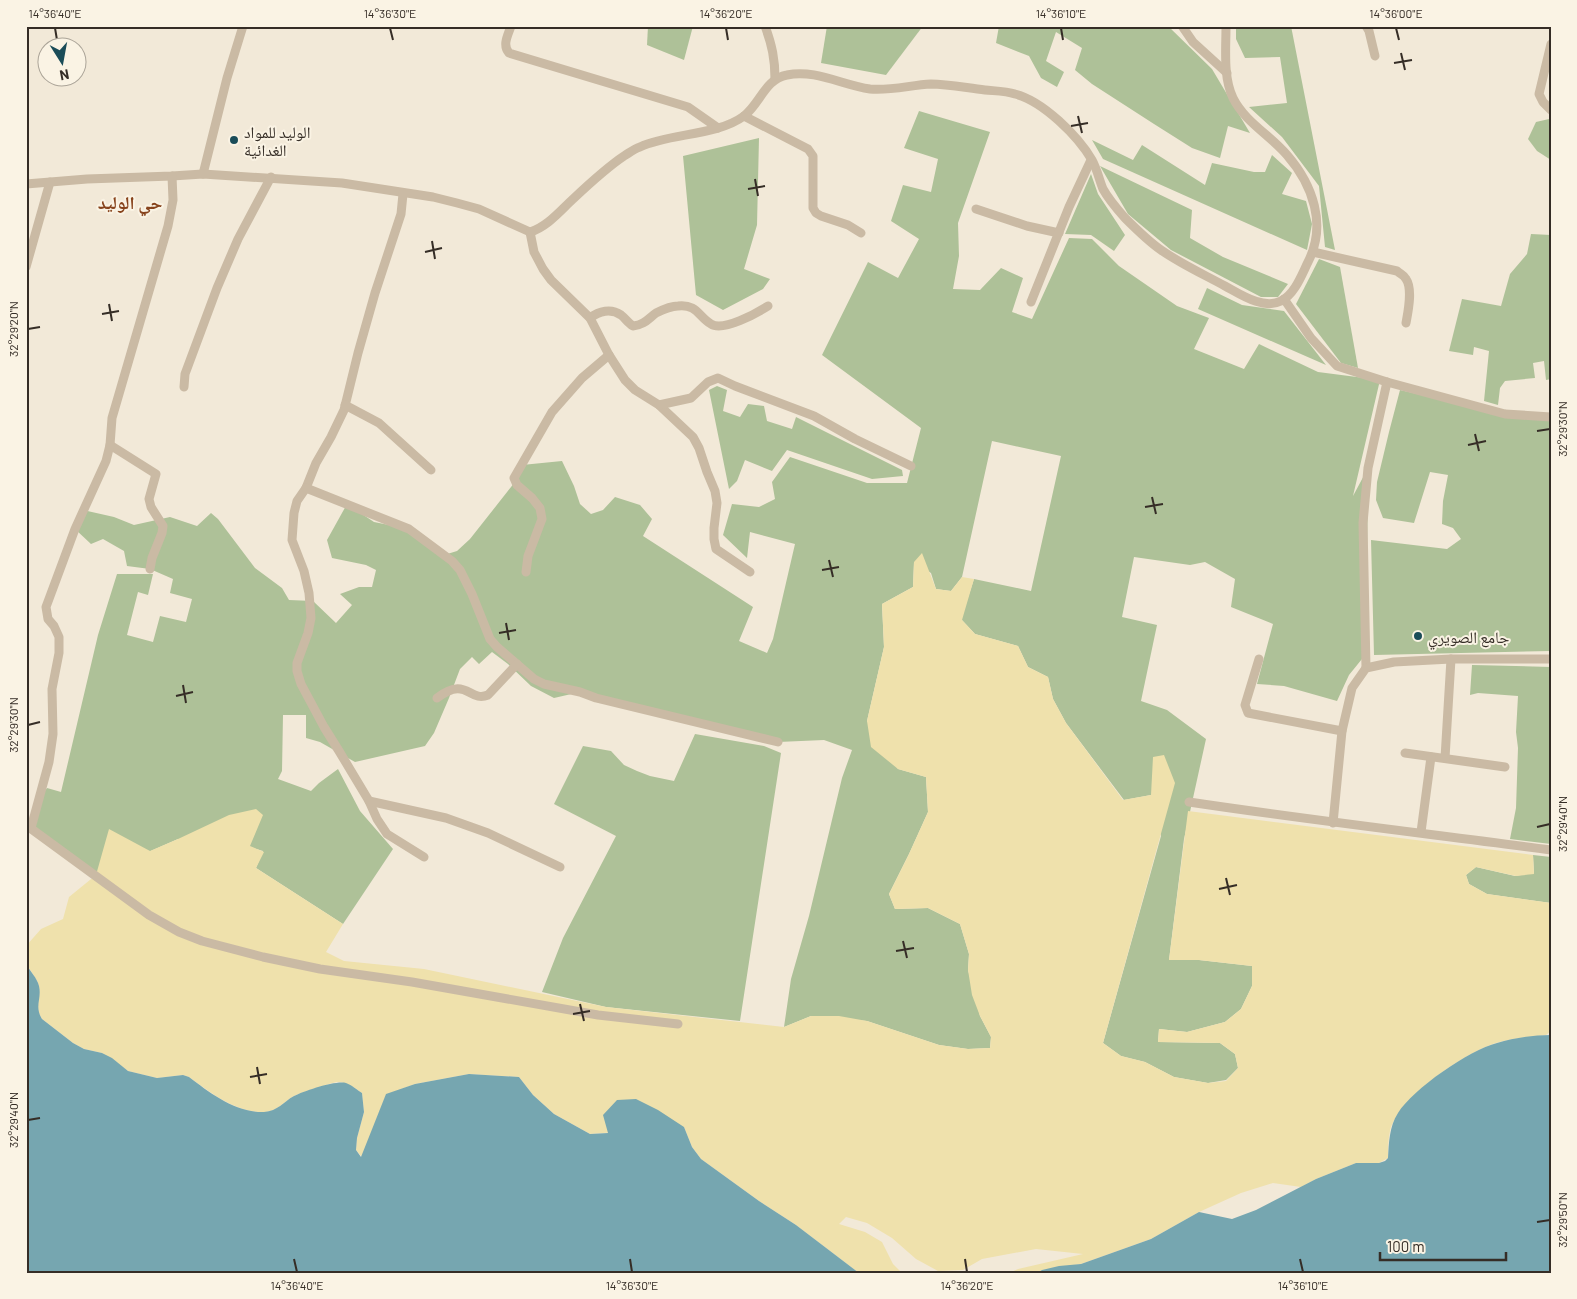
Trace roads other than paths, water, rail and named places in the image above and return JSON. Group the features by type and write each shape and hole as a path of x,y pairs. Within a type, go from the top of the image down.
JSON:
{"street":[{"path":"204,174 227,78 243,26"},
{"path":"511,26 505,43 509,53 688,107 718,128"},
{"path":"765,26 775,60 775,79"},
{"path":"1182,26 1193,42 1227,73"},
{"path":"26,184 88,179 204,174 342,183 403,194 433,197 478,209 530,232 537,230 548,222 619,159 639,147 664,139 718,128 744,116 766,88 775,79 784,75 819,76 869,88 897,88 931,84 1016,94 1040,105 1071,133 1091,160 1111,202 1125,218 1160,249 1242,295 1260,303 1277,303 1284,300 1292,292 1313,252 1318,232 1318,221 1309,189 1301,174 1287,155 1246,116 1235,102 1229,88 1227,73 1226,26"},
{"path":"1366,26 1375,56"},
{"path":"1551,44 1539,94 1543,102 1551,110"},
{"path":"744,116 808,149 813,156 813,208 816,213 848,225 861,233"},
{"path":"1031,302 1091,160"},
{"path":"172,176 173,200 168,226 112,418 110,445 106,461 75,529 46,607 48,618 59,637 59,653 52,689 53,734 40,799 28,827 149,915 179,932 202,941 320,969 412,982 598,1015 678,1024"},
{"path":"184,387 185,374 221,280 238,239 271,177"},
{"path":"26,267 50,182"},
{"path":"403,194 401,214 375,293 346,405 331,438 316,463 306,488 297,501 292,540 304,570 309,593 311,618 308,634 297,663 301,684 324,728 387,834 424,857"},
{"path":"976,209 1027,226 1059,233"},
{"path":"530,232 534,252 543,269 590,318 609,355 625,380 635,390 659,405 693,437 715,491 717,503 714,528 716,549 750,572"},
{"path":"1313,252 1397,271 1405,276 1410,296 1406,323"},
{"path":"1284,300 1311,338 1336,366 1505,414 1551,418"},
{"path":"590,318 606,311 614,311 633,326 639,326 656,314 678,306 694,309 712,325 724,326 759,312 768,306"},
{"path":"526,572 528,556 542,519 540,508 517,485 514,478 552,412 582,378 609,355"},
{"path":"659,405 691,398 708,382 718,378 814,416 911,466"},
{"path":"1333,823 1342,730 1352,688 1366,668 1363,523 1368,468 1387,382"},
{"path":"346,405 379,423 431,470"},
{"path":"110,445 156,474 150,499 151,507 162,526 162,533 152,558 150,569"},
{"path":"306,488 409,529 452,560 465,580 490,639 534,679 544,684 580,692 596,698 778,742"},
{"path":"1366,668 1394,662 1451,658 1551,659"},
{"path":"1445,758 1451,658"},
{"path":"1259,659 1245,705 1248,713 1342,730"},
{"path":"437,698 447,690 457,688 462,688 479,697 488,695 517,664"},
{"path":"1405,753 1505,767"},
{"path":"1421,832 1432,757"},
{"path":"369,802 446,818 488,833 560,867"},
{"path":"1189,802 1333,823 1421,832 1551,850"}],"water":[{"path":"26,964 39,986 38,1006 42,1019 73,1043 84,1049 102,1053 112,1058 128,1071 157,1078 183,1075 234,1106 264,1112 273,1110 294,1096 320,1086 341,1082 350,1085 362,1093 364,1112 356,1150 361,1157 386,1094 415,1084 469,1074 519,1077 533,1095 554,1114 590,1134 608,1133 603,1115 617,1100 636,1099 658,1110 684,1127 692,1147 701,1159 796,1225 859,1273 26,1273"},
{"path":"1551,1035 1551,1273 1037,1273 1059,1266 1081,1264 1151,1239 1199,1212 1232,1219 1256,1210 1316,1179 1356,1163 1379,1163 1385,1161 1388,1158 1390,1135 1395,1118 1405,1103 1429,1082 1457,1062 1485,1047 1517,1038"}],"place":[{"name":"الوليد للمواد الغدائية","path":"234,140"},
{"name":"جامع الصويري","path":"1418,636"}],"district":[{"name":"حي الوليد","path":"130,202"}]}
